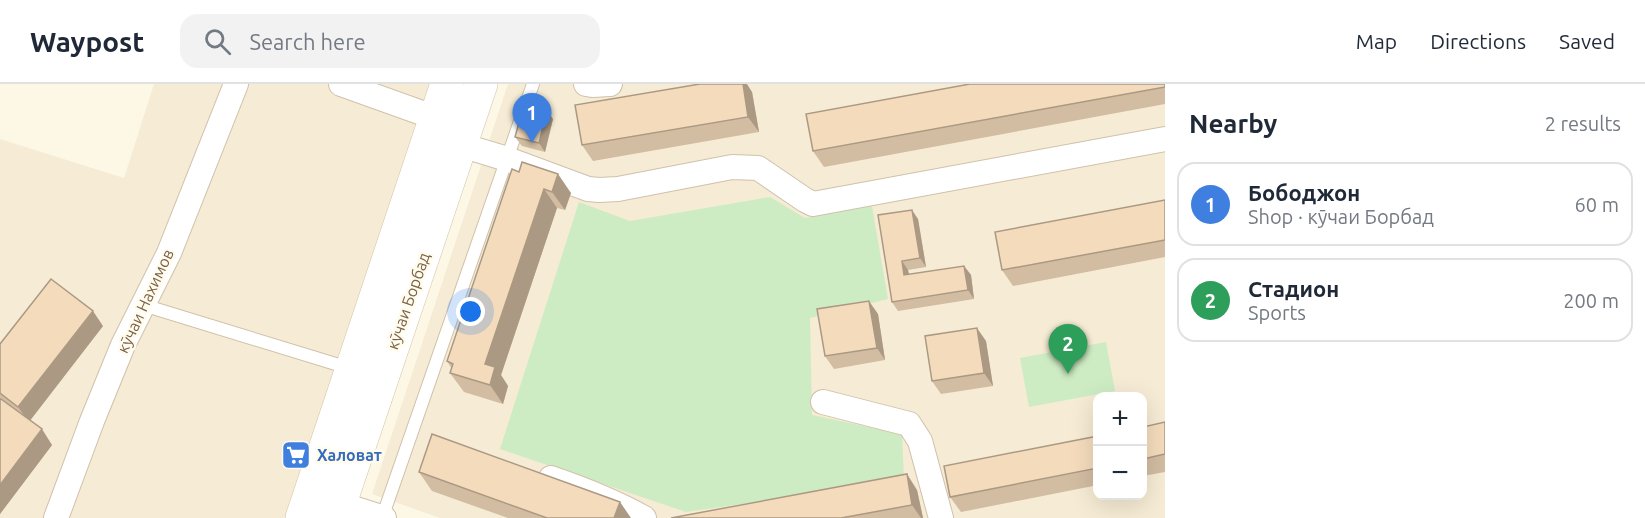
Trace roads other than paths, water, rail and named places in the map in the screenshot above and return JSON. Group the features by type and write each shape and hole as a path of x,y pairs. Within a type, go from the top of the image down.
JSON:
{"main road":[{"name":"кӯчаи Борбад","path":"302,518 447,84"},
{"name":"кӯчаи Борбад","path":"338,511 481,84"}],"street":[{"name":"кӯчаи Нахимов","path":"56,518 123,345 169,253 236,84"},
{"path":"341,84 436,118"},
{"path":"586,84 610,84"},
{"path":"461,145 507,159 588,189 599,190 618,189 732,167 758,168 813,204 1165,139"},
{"path":"823,402 909,424 921,441 940,518"},
{"path":"532,472 585,490 644,518"},
{"path":"338,511 382,518"}],"lane":[{"path":"382,518 533,84"},
{"path":"143,305 353,369"}],"place":[{"name":"Бободжон","path":"532,143"},
{"name":"Стадион","path":"1068,374"},
{"name":"Халоват","path":"296,455"}]}
